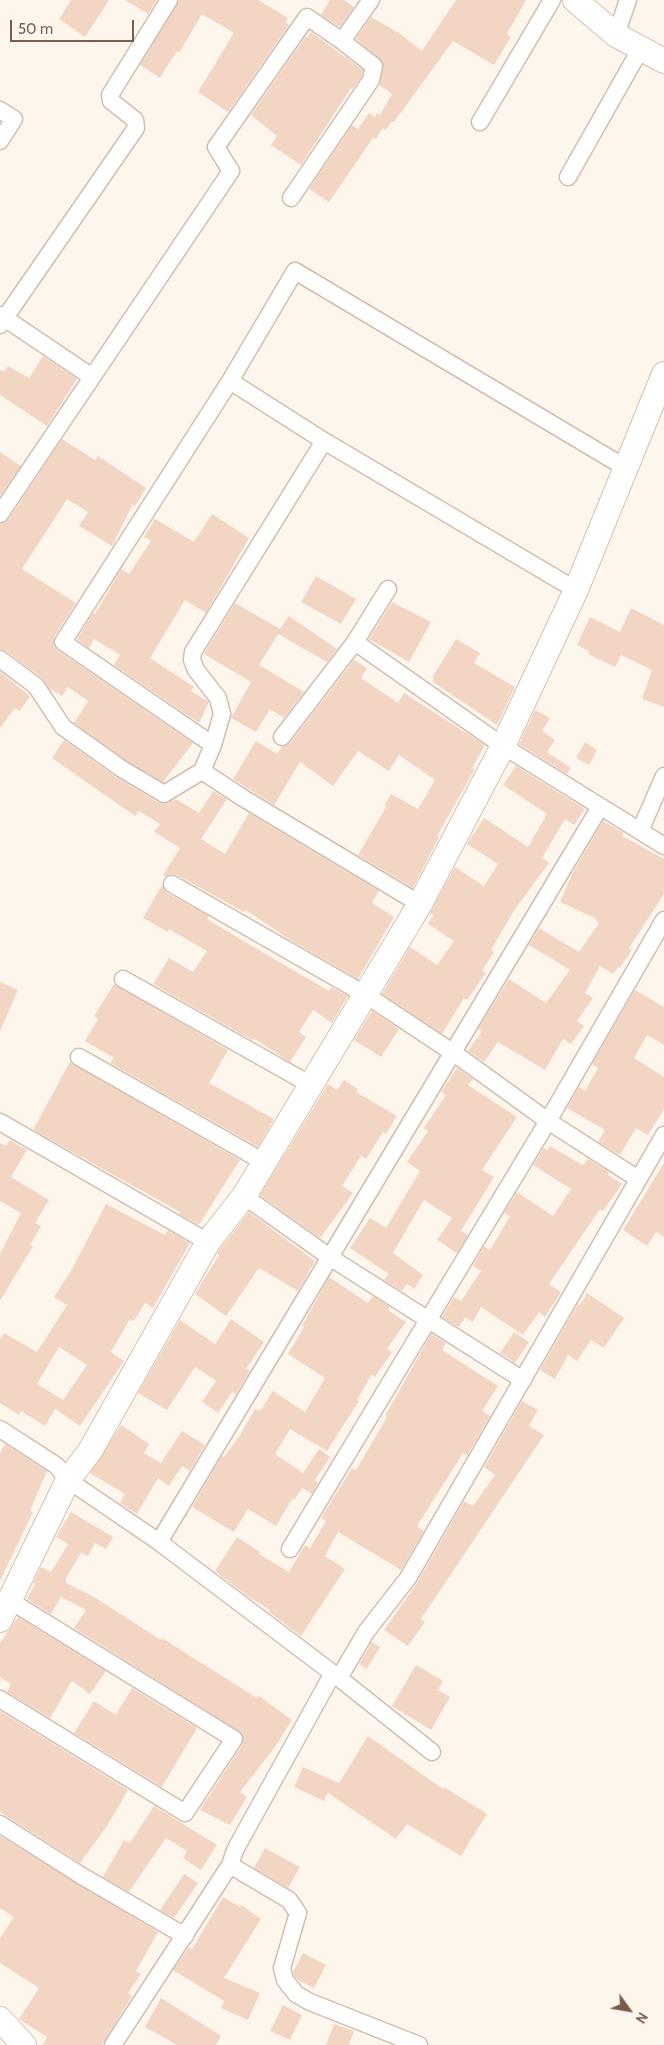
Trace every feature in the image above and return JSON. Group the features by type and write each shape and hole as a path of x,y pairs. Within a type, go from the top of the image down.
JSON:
{"street":[{"path":"92,377 1,319 136,128 136,120 111,101 110,95 168,0"},
{"path":"342,42 371,0"},
{"path":"480,122 552,0"},
{"path":"575,0 616,35 664,61"},
{"path":"616,35 628,0"},
{"path":"0,514 231,171 216,147 307,17 374,66 371,80 291,198"},
{"path":"568,177 641,48"},
{"path":"0,110 14,119 0,142"},
{"path":"213,745 63,642 230,381 295,271 626,468"},
{"path":"0,1699 185,1813 234,1739 5,1610 68,1480 90,1451 208,1242 244,1196 420,904 502,746 576,590 664,374"},
{"path":"230,381 324,441 576,590"},
{"path":"0,659 36,686 63,727 122,769 164,794 202,771 213,745 222,714 218,698 196,670 192,660 193,652 324,441"},
{"path":"282,737 355,642 388,589"},
{"path":"355,642 502,746 664,846"},
{"path":"202,771 251,803 420,904"},
{"path":"640,832 664,776"},
{"path":"160,1542 600,807"},
{"path":"172,884 366,994 548,1121 638,1179"},
{"path":"290,1549 548,1121 664,920"},
{"path":"123,978 311,1085"},
{"path":"79,1057 264,1162"},
{"path":"0,1122 208,1242"},
{"path":"112,2045 230,1865 235,1850 336,1676 366,1632 408,1578 664,1135"},
{"path":"244,1196 331,1258 524,1380"},
{"path":"0,1430 57,1466 68,1480 160,1542 432,1752"},
{"path":"0,1824 185,1936"},
{"path":"230,1865 288,1900 298,1913 282,1968 285,1980 296,1994 310,2002 419,2045"},
{"path":"0,2018 24,2045"}],"building":[{"path":"71,0 109,0 85,37 59,19"},
{"path":"125,0 157,0 148,14"},
{"path":"179,0 258,0 288,18 286,22 289,25 228,112 198,92 234,33 202,14 179,53 177,51 160,78 140,65"},
{"path":"330,0 344,0 354,7 340,27 321,15"},
{"path":"456,0 526,0 507,34 511,37 494,65 453,41 394,122 392,121 386,130 383,128 376,139 373,138 329,202 309,189 352,125 358,129 369,113 375,117 377,113 380,115 392,94 380,85 383,62 356,39 371,17 399,33 422,51"},
{"path":"311,32 363,70 362,76 352,90 351,88 301,165 271,145 277,136 251,115 306,36 308,37"},
{"path":"43,356 77,379 47,426 0,395 0,370 4,372 8,366 29,378"},
{"path":"62,439 95,460 98,456 146,488 135,506 133,504 112,546 79,526 88,512 67,499 22,569 76,603 54,637 54,646 57,650 193,743 163,782 127,761 74,723 88,701 68,687 62,696 50,689 42,678 6,651 0,649 0,524 8,520"},
{"path":"0,452 21,466 0,496"},
{"path":"212,514 249,538 206,613 185,600 150,658 194,687 191,691 209,702 199,723 114,665 120,655 94,639 89,648 77,639 93,613 95,614 121,569 129,574 151,541 144,537 155,519 194,542"},
{"path":"316,576 356,599 341,624 301,602"},
{"path":"392,602 431,622 409,662 369,639"},
{"path":"235,603 280,629 289,616 337,649 327,662 278,634 259,665 304,692 284,718 270,709 256,732 231,718 251,682 204,654"},
{"path":"631,608 664,625 664,707 642,699 652,670 621,655 615,667 588,654 589,651 577,645 590,617 620,632"},
{"path":"456,639 480,653 474,663 515,687 497,725 433,682 433,676"},
{"path":"354,660 367,668 361,678 398,703 404,693 485,745 472,768 475,769 437,836 439,837 413,888 358,855 386,807 384,806 391,794 418,809 435,780 399,755 389,771 358,751 333,786 300,762 274,805 233,779 256,741 277,754 282,747 290,743"},
{"path":"0,672 30,696 20,711 15,708 0,728"},
{"path":"535,710 550,718 542,731 555,740 547,752 571,768 567,774 519,744"},
{"path":"64,740 116,777 159,803 165,804 176,799 199,813 213,791 227,799 201,839 225,854 249,813 379,891 372,903 394,917 358,979 290,940 246,910 244,912 177,875 171,874 166,877 163,875 180,848 154,832 160,824 139,811 135,816 52,758"},
{"path":"585,742 597,750 589,765 576,758"},
{"path":"516,766 585,809 574,825 565,819 542,858 549,863 515,909 491,950 494,952 482,971 486,973 467,1000 464,998 442,1034 382,994 410,947 437,965 454,941 428,924 433,915 430,913 455,867 484,886 498,864 467,844 484,818 528,847 547,814 503,785"},
{"path":"603,821 624,833 622,836 664,859 664,894 629,948 632,950 620,968 618,967 613,974 600,966 585,993 593,998 577,1021 584,1026 571,1044 563,1039 545,1070 498,1042 484,1062 468,1051 482,1031 478,1029 509,979 546,1003 570,970 529,945 539,928 579,952 599,923 596,921 597,919 560,902 572,874"},
{"path":"162,885 167,893 209,916 207,919 240,939 329,991 331,987 348,996 332,1023 313,1010 299,1032 306,1037 290,1062 253,1038 252,1040 153,984 169,958 193,972 207,951 169,929 168,932 143,918"},
{"path":"0,982 18,990 0,1031"},
{"path":"114,984 228,1050 209,1083 274,1119 258,1147 110,1063 114,1058 85,1041 98,1019 94,1016"},
{"path":"635,990 664,1007 664,1045 647,1035 634,1058 664,1077 664,1109 648,1135 636,1128 620,1155 598,1142 605,1130 567,1108 579,1087 585,1091 598,1068 592,1064"},
{"path":"372,1011 399,1029 381,1057 354,1040"},
{"path":"70,1062 240,1160 199,1225 179,1214 180,1212 33,1130"},
{"path":"457,1068 473,1079 468,1085 517,1117 482,1170 494,1177 461,1231 468,1235 457,1253 437,1240 452,1218 424,1200 393,1253 423,1275 414,1289 407,1284 402,1291 384,1280 389,1274 350,1248 370,1218 386,1228 420,1171 407,1162 428,1131 424,1128 446,1095 441,1092"},
{"path":"344,1080 358,1089 356,1092 397,1116 386,1134 383,1132 366,1159 361,1156 342,1186 353,1193 320,1238 260,1195 328,1084 337,1090"},
{"path":"10,1140 27,1150 11,1177 49,1200 35,1223 41,1226 30,1245 33,1246 0,1301 0,1254 21,1213 0,1201 0,1143 6,1146"},
{"path":"550,1146 583,1165 588,1159 609,1172 608,1175 622,1184 603,1211 600,1209 549,1284 561,1292 545,1317 539,1312 523,1335 481,1307 473,1322 465,1317 459,1327 442,1317 454,1297 461,1301 481,1271 473,1266 484,1246 490,1250 510,1216 504,1213 517,1192 553,1216 571,1189 533,1165 544,1148 547,1150"},
{"path":"664,1163 664,1237 656,1232 647,1246 623,1230"},
{"path":"106,1204 165,1235 168,1230 190,1243 153,1308 145,1303 134,1321 130,1319 111,1352 124,1361 80,1426 55,1409 45,1426 21,1411 19,1415 0,1403 0,1340 4,1333 37,1352 67,1305 54,1297 72,1269","holes":["59,1347 87,1365 63,1400 37,1384"]},
{"path":"249,1212 315,1261 298,1291 259,1268 226,1316 195,1294 219,1255 217,1254 219,1250"},
{"path":"329,1277 368,1303 373,1296 390,1307 388,1310 406,1322 387,1349 392,1352 375,1377 372,1374 357,1400 359,1401 327,1451 290,1429 275,1454 303,1473 319,1449 330,1457 315,1480 318,1483 312,1494 302,1488 294,1500 292,1499 276,1526 248,1509 234,1532 192,1507 222,1456 224,1457 240,1435 255,1409 260,1411 273,1391 305,1412 325,1378 288,1354"},
{"path":"587,1293 624,1318 604,1348 591,1340 577,1361 568,1355 555,1379 540,1370 578,1304 580,1305"},
{"path":"231,1319 264,1342 246,1369 250,1371 236,1394 232,1392 218,1413 202,1402 216,1381 195,1367 167,1410 138,1393 180,1320 215,1344"},
{"path":"514,1332 529,1342 515,1363 500,1353"},
{"path":"431,1334 446,1343 442,1350 498,1386 482,1411 490,1416 467,1456 463,1453 417,1526 424,1531 401,1570 338,1532 325,1556 345,1569 301,1636 269,1612 270,1610 246,1595 215,1571 237,1537 260,1552 259,1554 289,1572 305,1545 310,1548 326,1521 321,1518 352,1468 356,1470 387,1417 385,1416"},
{"path":"522,1401 538,1410 529,1426 544,1435 421,1619 425,1622 408,1646 384,1630 417,1583 464,1501 473,1506 495,1475 484,1467"},
{"path":"121,1425 149,1444 144,1453 161,1463 182,1431 205,1445 190,1471 182,1466 169,1486 158,1478 137,1514 120,1503 125,1494 90,1473"},
{"path":"5,1444 47,1471 30,1511 33,1512 0,1581 0,1453"},
{"path":"71,1512 113,1537 106,1549 95,1543 88,1556 81,1553 65,1580 68,1584 94,1597 161,1640 162,1638 257,1698 259,1696 292,1720 275,1747 240,1792 247,1797 230,1825 200,1810 242,1745 243,1734 74,1628 86,1610 61,1597 51,1614 27,1599 41,1567 51,1572 68,1544 56,1537"},
{"path":"18,1617 106,1671 90,1694 72,1681 50,1718 7,1692 11,1684 0,1677 0,1643"},
{"path":"372,1642 380,1647 367,1669 359,1664"},
{"path":"416,1665 443,1681 438,1690 450,1697 431,1730 392,1706"},
{"path":"132,1688 197,1728 162,1787 74,1733 94,1701 116,1715"},
{"path":"0,1711 128,1790 107,1826 80,1863 0,1812"},
{"path":"368,1736 443,1789 444,1787 487,1814 461,1856 407,1824 396,1839 328,1793 324,1801 294,1787 303,1767 339,1783"},
{"path":"154,1806 217,1845 201,1870 183,1858 187,1851 166,1838 129,1892 103,1877 124,1840 130,1843"},
{"path":"0,1836 158,1932 136,1971 141,1974 128,1993 132,1996 102,2045 43,2045 47,2037 19,2019 39,1988 0,1963 0,1938 14,1917 0,1908"},
{"path":"265,1848 300,1867 288,1888 254,1868"},
{"path":"184,1874 198,1883 174,1918 160,1910"},
{"path":"223,1897 240,1907 241,1905 261,1919 224,1978 260,1993 248,2020 221,2008 224,2001 173,1970 189,1947 192,1949"},
{"path":"303,1953 326,1965 314,1988 294,1976 293,1972"},
{"path":"161,1998 221,2036 216,2045 177,2045 145,2027"},
{"path":"283,2005 302,2015 290,2040 270,2031"},
{"path":"334,2024 354,2031 349,2045 326,2045"}]}
